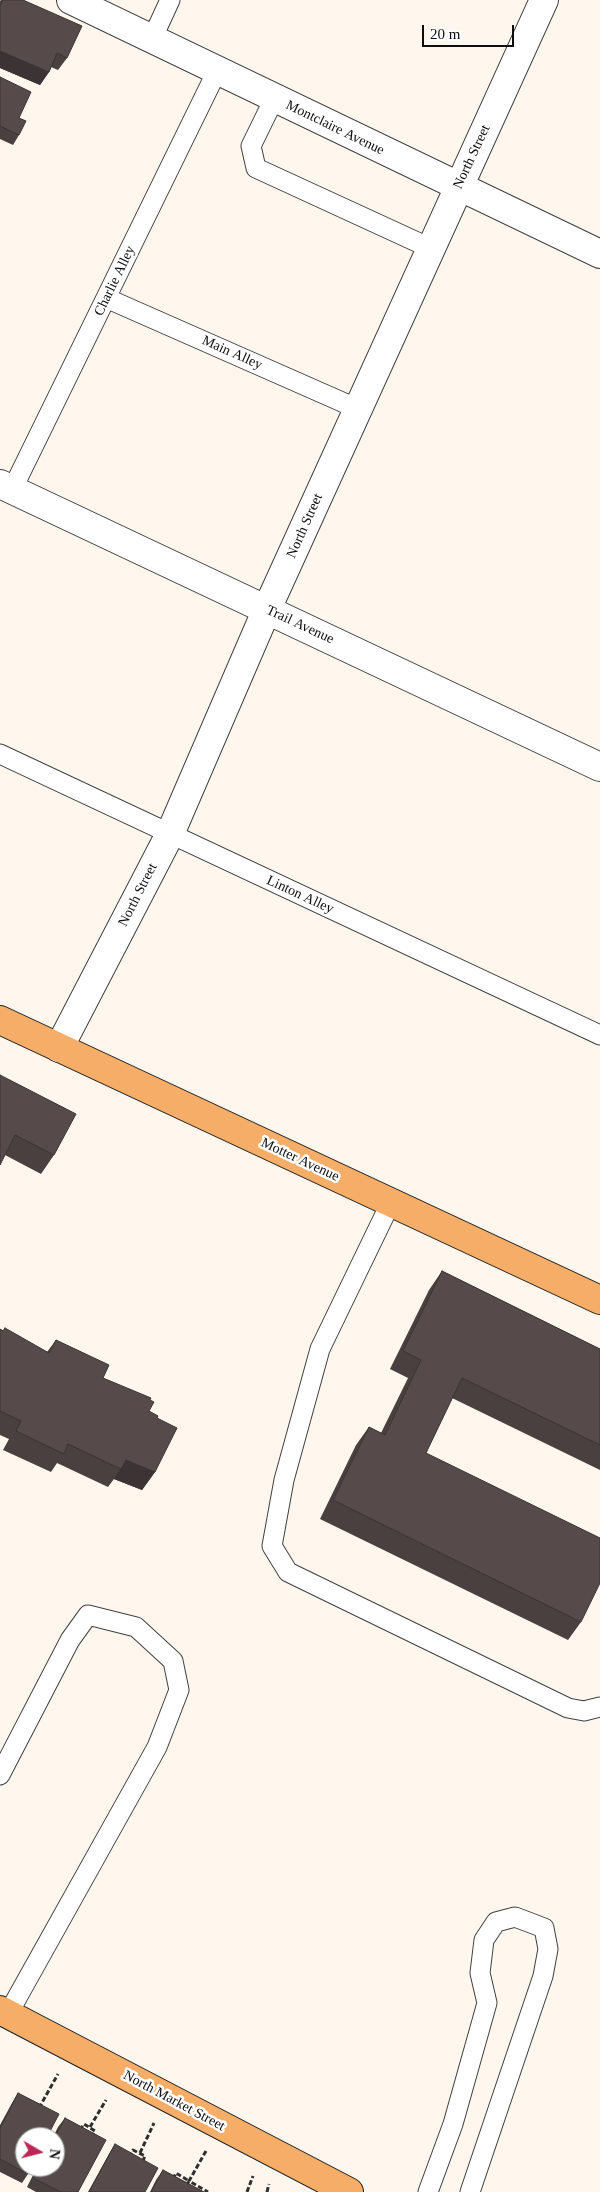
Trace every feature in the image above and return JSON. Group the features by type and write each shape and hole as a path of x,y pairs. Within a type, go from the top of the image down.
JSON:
{"main road":[{"name":"Motter Avenue","path":"0,1020 600,1300"},
{"name":"North Market Street","path":"4,2012 349,2192"}],"street":[{"name":"Montclaire Avenue","path":"72,0 274,99 600,254"},
{"name":"North Street","path":"59,1048 170,834 267,609 544,0"},
{"name":"Trail Avenue","path":"6,487 600,766"}],"lane":[{"path":"152,39 170,0"},
{"name":"Charlie Alley","path":"6,487 106,298 217,71"},
{"path":"274,99 251,146 256,168 430,248"},
{"name":"Main Alley","path":"106,298 358,409"},
{"name":"Linton Alley","path":"0,754 600,1035"},
{"path":"391,1202 320,1349 284,1480 272,1546 288,1572 568,1708 584,1711 600,1707"},
{"path":"0,1776 70,1640 88,1615 136,1627 173,1661 179,1690 157,1747 4,2012"},
{"path":"428,2192 453,2124 487,2003 480,1973 484,1940 496,1922 515,1917 544,1928 548,1949 543,1976 470,2192"}],"path":[{"path":"38,2108 59,2072"},
{"path":"90,2127 107,2098"},
{"path":"34,2106 45,2112"},
{"path":"140,2153 154,2123"},
{"path":"76,2137 84,2124 90,2127 95,2131 87,2143"},
{"path":"126,2163 133,2150 140,2153 145,2156 138,2170"},
{"path":"183,2192 206,2151"},
{"path":"169,2186 176,2173 208,2192"},
{"path":"247,2192 253,2176"},
{"path":"267,2192 269,2184"}],"building":[{"path":"3,0 23,0 82,26 67,58 57,53 49,72 0,51 0,6"},
{"path":"0,77 31,92 19,118 26,121 19,135 0,126"},
{"path":"0,1075 76,1114 54,1155 15,1135 0,1165"},
{"path":"442,1271 600,1349 600,1445 462,1378 426,1453 600,1538 600,1583 581,1622 333,1500 369,1427 385,1435 421,1360 403,1351"},
{"path":"5,1328 49,1353 56,1340 109,1365 103,1378 151,1398 150,1400 154,1402 149,1411 158,1416 157,1418 177,1428 155,1472 126,1460 121,1469 68,1444 64,1454 16,1431 21,1421 0,1411 0,1329 3,1331"},
{"path":"18,2093 59,2114 52,2127 15,2127 15,2167 0,2159 0,2128"},
{"path":"65,2118 106,2140 78,2192 61,2192 33,2178 65,2177 65,2127 60,2127"},
{"path":"115,2144 158,2168 145,2192 89,2192"},
{"path":"163,2170 204,2192 151,2192"}]}
